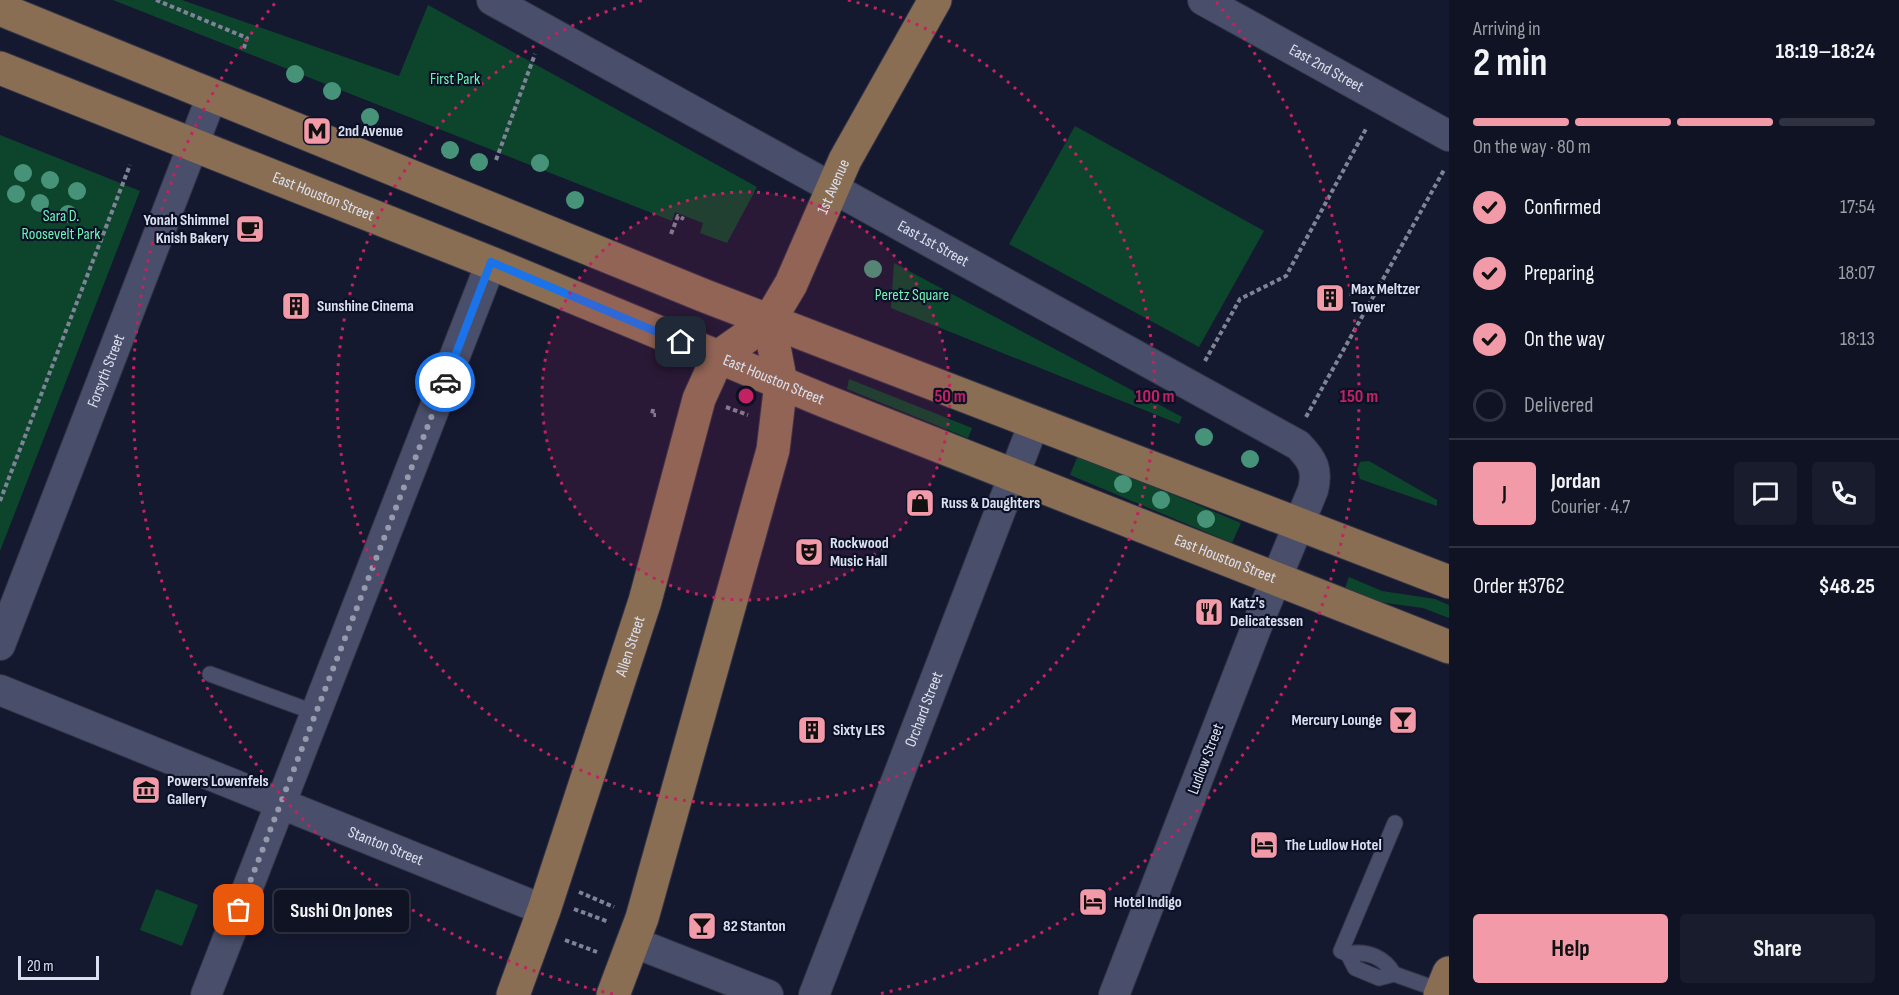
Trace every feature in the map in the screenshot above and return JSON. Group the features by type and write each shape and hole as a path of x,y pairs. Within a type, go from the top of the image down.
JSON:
{"main road":[{"name":"1st Avenue","path":"769,321 791,284 845,160 935,0"},
{"path":"0,9 769,321 1449,582"},
{"name":"East Houston Street","path":"0,68 491,262 782,383 1449,647"},
{"path":"718,357 769,321"},
{"path":"613,995 619,948 772,450 782,383 769,321"},
{"name":"Allen Street","path":"513,995 544,910 645,601 699,399 718,357"}],"street":[{"name":"East 1st Street","path":"492,0 1298,446 1314,464 1316,474 1313,490 1299,524"},
{"name":"East 2nd Street","path":"1203,0 1449,136"},
{"name":"Forsyth Street","path":"0,645 212,96"},
{"path":"206,995 491,262"},
{"name":"Orchard Street","path":"814,995 1034,423"},
{"name":"Ludlow Street","path":"1114,995 1299,524"},
{"name":"Stanton Street","path":"0,690 544,910"},
{"path":"619,948 768,995"}],"lane":[{"path":"210,674 316,713"},
{"path":"1395,823 1341,951 1348,954 1354,968 1379,978 1394,974 1444,986"}],"path":[{"path":"156,0 247,38 243,51"},
{"path":"496,160 535,54"},
{"path":"1205,361 1240,299 1286,276 1367,127"},
{"path":"0,501 130,165"},
{"path":"1305,418 1444,170"},
{"path":"671,234 678,216 684,219"},
{"path":"725,407 754,417"},
{"path":"653,409 652,415 656,416"},
{"path":"570,888 621,909"},
{"path":"544,910 567,906 624,928 619,948 563,939"}],"green space":[{"name":"First Park","path":"113,0 182,0 399,76 428,5 757,187 727,243 700,233 703,223 675,212 672,221"},
{"path":"1075,126 1264,231 1199,347 1009,244"},
{"name":"Sara D. Roosevelt Park","path":"0,135 140,191 0,551"},
{"name":"Peretz Square","path":"894,263 1182,417 1179,424 891,308"},
{"path":"849,379 972,428 968,438 847,389"},
{"path":"1078,455 1241,523 1232,543 1070,475"},
{"path":"1369,461 1437,500 1437,506 1360,479 1357,470 1360,462"},
{"path":"1349,577 1382,591 1435,599 1449,605 1449,618 1423,608 1379,602 1345,588"},
{"path":"156,889 198,905 182,946 140,930"}],"way so far":[{"path":"239,910 445,382"}],"place":[{"name":"2nd Avenue","path":"317,131"},
{"name":"Yonah Shimmel Knish Bakery","path":"250,229"},
{"name":"Max Meltzer Tower","path":"1330,298"},
{"name":"Sunshine Cinema","path":"296,306"},
{"name":"Russ & Daughters","path":"920,503"},
{"name":"Rockwood Music Hall","path":"809,552"},
{"name":"Katz's Delicatessen","path":"1209,612"},
{"name":"Mercury Lounge","path":"1403,720"},
{"name":"Sixty LES","path":"812,730"},
{"name":"Powers Lowenfels Gallery","path":"146,790"},
{"name":"The Ludlow Hotel","path":"1264,845"},
{"name":"Hotel Indigo","path":"1093,902"},
{"name":"Sushi On Jones","path":"239,910"},
{"name":"82 Stanton","path":"702,926"}],"route":[{"path":"445,382 491,262 681,342"}]}
